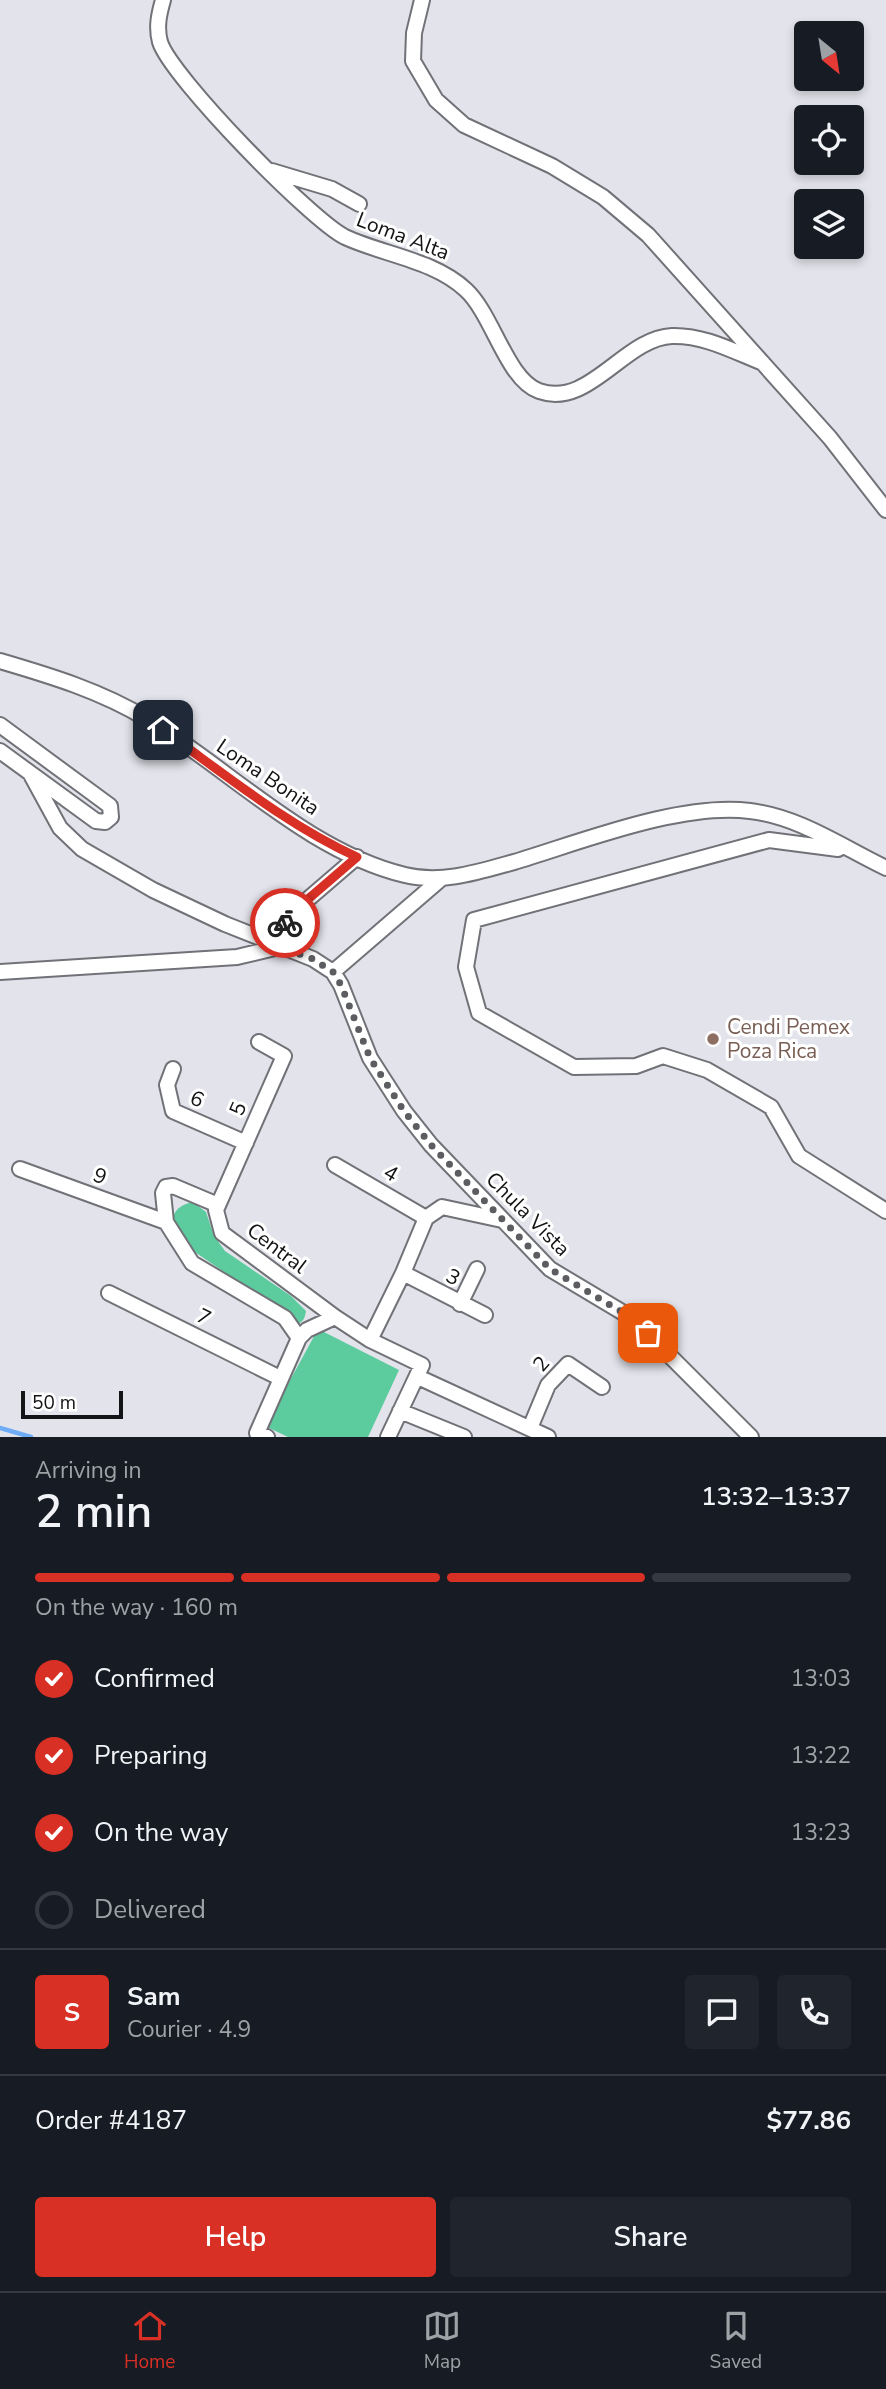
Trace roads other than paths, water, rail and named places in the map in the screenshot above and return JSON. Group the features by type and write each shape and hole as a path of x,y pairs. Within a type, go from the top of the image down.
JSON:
{"street":[{"name":"Loma Alta","path":"163,0 157,20 160,41 170,62 268,170 343,236 447,275 468,291 494,329 519,379 537,390 554,395 581,388 640,347 669,336 701,338 763,363"},
{"name":"Loma Alta","path":"422,0 414,33 413,61 436,100 464,125 552,166 603,197 648,235 830,438 886,510"},
{"path":"268,170 332,189 359,204"},
{"name":"Loma Bonita","path":"0,661 97,692 148,720 273,809 339,848 406,876 442,878 468,875 658,819 714,809 750,811 786,818 847,850"},
{"path":"0,725 110,806 111,817 105,822 96,821 0,751"},
{"path":"30,773 60,828 82,849 153,890 272,944 313,959 333,972 442,878"},
{"path":"886,868 847,850 769,840 474,920 467,967 478,1013 574,1067 636,1066 663,1056 707,1070 771,1107 799,1156 886,1211"},
{"path":"0,972 237,957 272,944 307,900 357,857"},
{"name":"Chula Vista","path":"333,972 341,985 370,1058 404,1111 431,1145 550,1269 632,1318 751,1437"},
{"name":"5","path":"218,1205 284,1056 259,1042"},
{"name":"6","path":"173,1069 167,1085 173,1111 246,1143"},
{"name":"4","path":"335,1165 426,1218"},
{"name":"9","path":"20,1169 166,1222"},
{"path":"218,1205 173,1186 166,1187 163,1193 166,1222 192,1263 285,1318 299,1338"},
{"name":"Central","path":"218,1205 216,1210 222,1233 335,1317 420,1371 548,1437"},
{"path":"370,1340 426,1218 442,1207 502,1220"},
{"path":"460,1304 477,1269"},
{"name":"3","path":"402,1273 485,1315"},
{"name":"7","path":"108,1293 280,1378"},
{"path":"262,1435 280,1378 299,1338 313,1326 335,1317"},
{"name":"2","path":"530,1428 548,1385 568,1364 602,1387"},
{"path":"388,1437 420,1371"},
{"path":"400,1411 464,1437"}],"waterway":[{"path":"0,1428 31,1437"}],"place":[{"name":"Cendi Pemex Poza Rica","path":"713,1039"}]}
